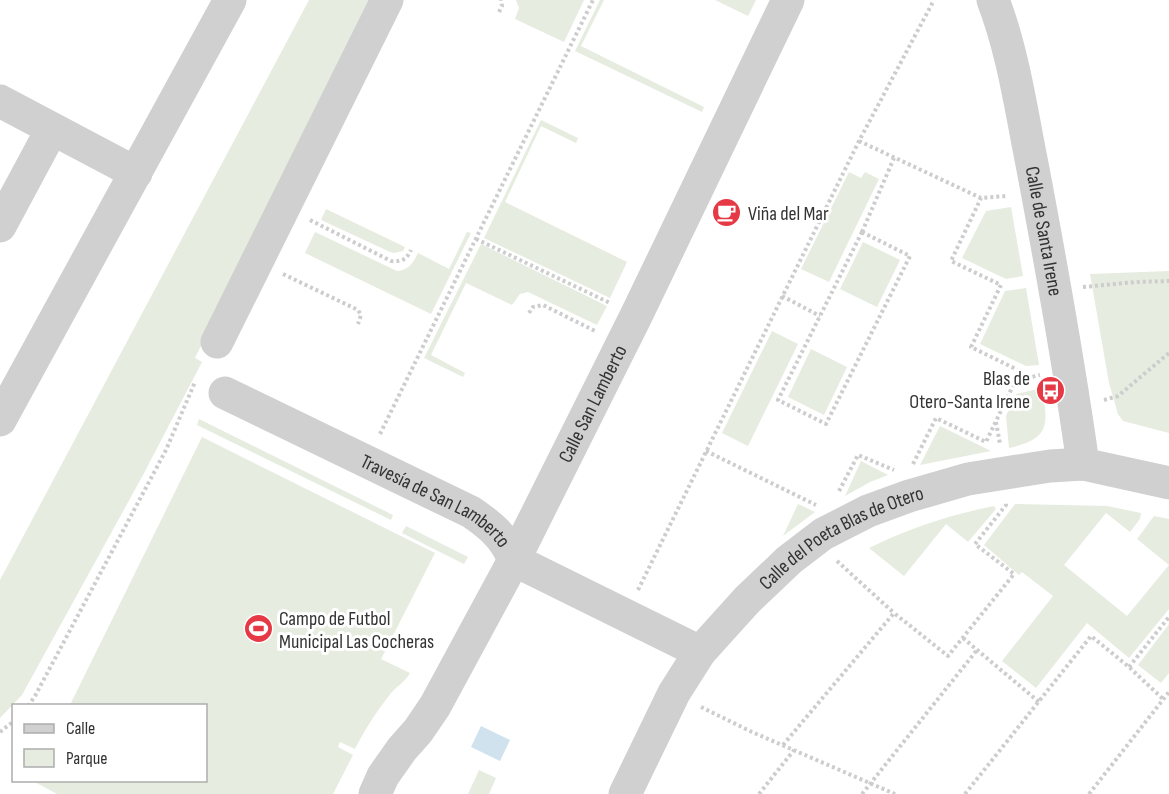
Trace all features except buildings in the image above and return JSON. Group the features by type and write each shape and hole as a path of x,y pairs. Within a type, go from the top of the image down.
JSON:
{"street":[{"path":"0,420 230,0"},
{"path":"218,342 387,0"},
{"name":"Calle San Lamberto","path":"375,794 383,776 435,706 514,560 607,334 788,0"},
{"name":"Calle de Santa Irene","path":"993,0 1000,18 1038,194 1070,367 1083,464"},
{"path":"0,101 136,173"},
{"path":"0,226 52,129"},
{"name":"Travesía de San Lamberto","path":"225,393 471,512 503,538 514,560 700,652"},
{"name":"Calle del Poeta Blas de Otero","path":"626,794 674,693 700,652 747,600 789,560 824,534 868,511 909,496 968,479 1050,466 1083,464 1169,483"}],"path":[{"path":"499,12 502,6 501,0"},
{"path":"380,435 593,0"},
{"path":"626,615 859,141 934,0"},
{"path":"859,141 981,198 1038,194"},
{"path":"862,232 910,256 826,424 778,400 862,232 894,158"},
{"path":"912,466 936,418 986,442 1020,371 971,347 1001,285 951,261 981,198"},
{"path":"285,207 392,261 399,262 406,258 411,250"},
{"path":"476,238 612,303 607,313"},
{"path":"258,262 358,310 361,315 358,324"},
{"path":"1055,289 1169,281"},
{"path":"782,296 820,316"},
{"path":"529,314 533,307 543,305 607,334"},
{"path":"29,704 166,450 178,425 181,411 218,342"},
{"path":"1075,408 1118,396 1169,353"},
{"path":"706,451 819,506"},
{"path":"839,492 858,455 898,471"},
{"path":"844,554 834,559 894,613 948,656 1014,574 975,544 1006,505 1005,499 996,501"},
{"path":"783,745 894,613"},
{"path":"1129,666 1169,617"},
{"path":"965,794 1091,636 1129,666 1163,699"},
{"path":"963,638 1039,702"},
{"path":"862,794 978,650"},
{"path":"1089,794 1169,692"},
{"path":"674,693 752,732 895,794"},
{"path":"0,732 12,723"},
{"path":"759,794 794,750"}],"green space":[{"path":"309,0 370,0 195,358 202,362 143,475 22,695 0,718 0,580"},
{"path":"516,0 584,0 564,42 515,19 519,8"},
{"path":"600,0 604,0 581,46 704,107 702,112 575,51"},
{"path":"715,0 756,0 748,16"},
{"path":"541,120 578,138 576,143 541,126 505,202 627,262 610,298 484,238"},
{"path":"849,172 861,178 865,172 879,179 829,282 801,269"},
{"path":"1011,207 1023,276 1006,279 962,258 986,211"},
{"path":"326,209 405,247 403,251 390,252 321,220"},
{"path":"315,232 397,271 410,265 418,253 449,269 467,232 471,233 431,314 305,253"},
{"path":"863,242 900,260 877,307 840,289"},
{"path":"481,244 607,306 597,325 528,292 520,294 512,305 466,283 431,355 465,373 463,377 424,358"},
{"path":"1169,271 1169,433 1123,421 1118,414 1109,383 1090,274"},
{"path":"1026,288 1039,365 1026,366 980,344 1005,291"},
{"path":"772,331 798,344 748,446 722,433"},
{"path":"811,349 847,367 824,415 788,397"},
{"path":"1042,388 1045,411 1044,428 1033,440 1009,448 1006,416 1016,394"},
{"path":"199,419 393,515 391,520 197,425"},
{"path":"940,426 991,451 920,465"},
{"name":"Campo de Futbol Municipal Las Cocheras","path":"202,437 435,553 381,659 410,673 391,693 367,727 355,749 340,742 338,747 353,755 333,794 57,794 35,782 207,782 207,704 70,704"},
{"path":"861,461 888,475 845,496"},
{"path":"798,504 815,512 783,536"},
{"path":"1015,504 1107,506 1141,513 1140,519 1130,532 1106,513 1064,565 1127,616 1169,565 1169,609 1129,658 1087,623 1036,688 1002,661 1053,596 1022,572 1019,575 984,545"},
{"path":"994,506 996,509 968,542 946,524 904,576 869,548 930,523"},
{"path":"1154,516 1169,519 1169,565 1137,539"},
{"path":"406,526 468,557 464,564 402,533"},
{"path":"1169,624 1169,673 1161,683 1138,665"},
{"path":"479,770 496,778 489,794 468,794"}],"water":[{"path":"481,726 510,740 500,761 471,747"}],"place":[{"name":"Viña del Mar","path":"727,213"},
{"name":"Blas de Otero-Santa Irene","path":"1051,390"},
{"name":"Campo de Futbol Municipal Las Cocheras","path":"258,629"}]}
